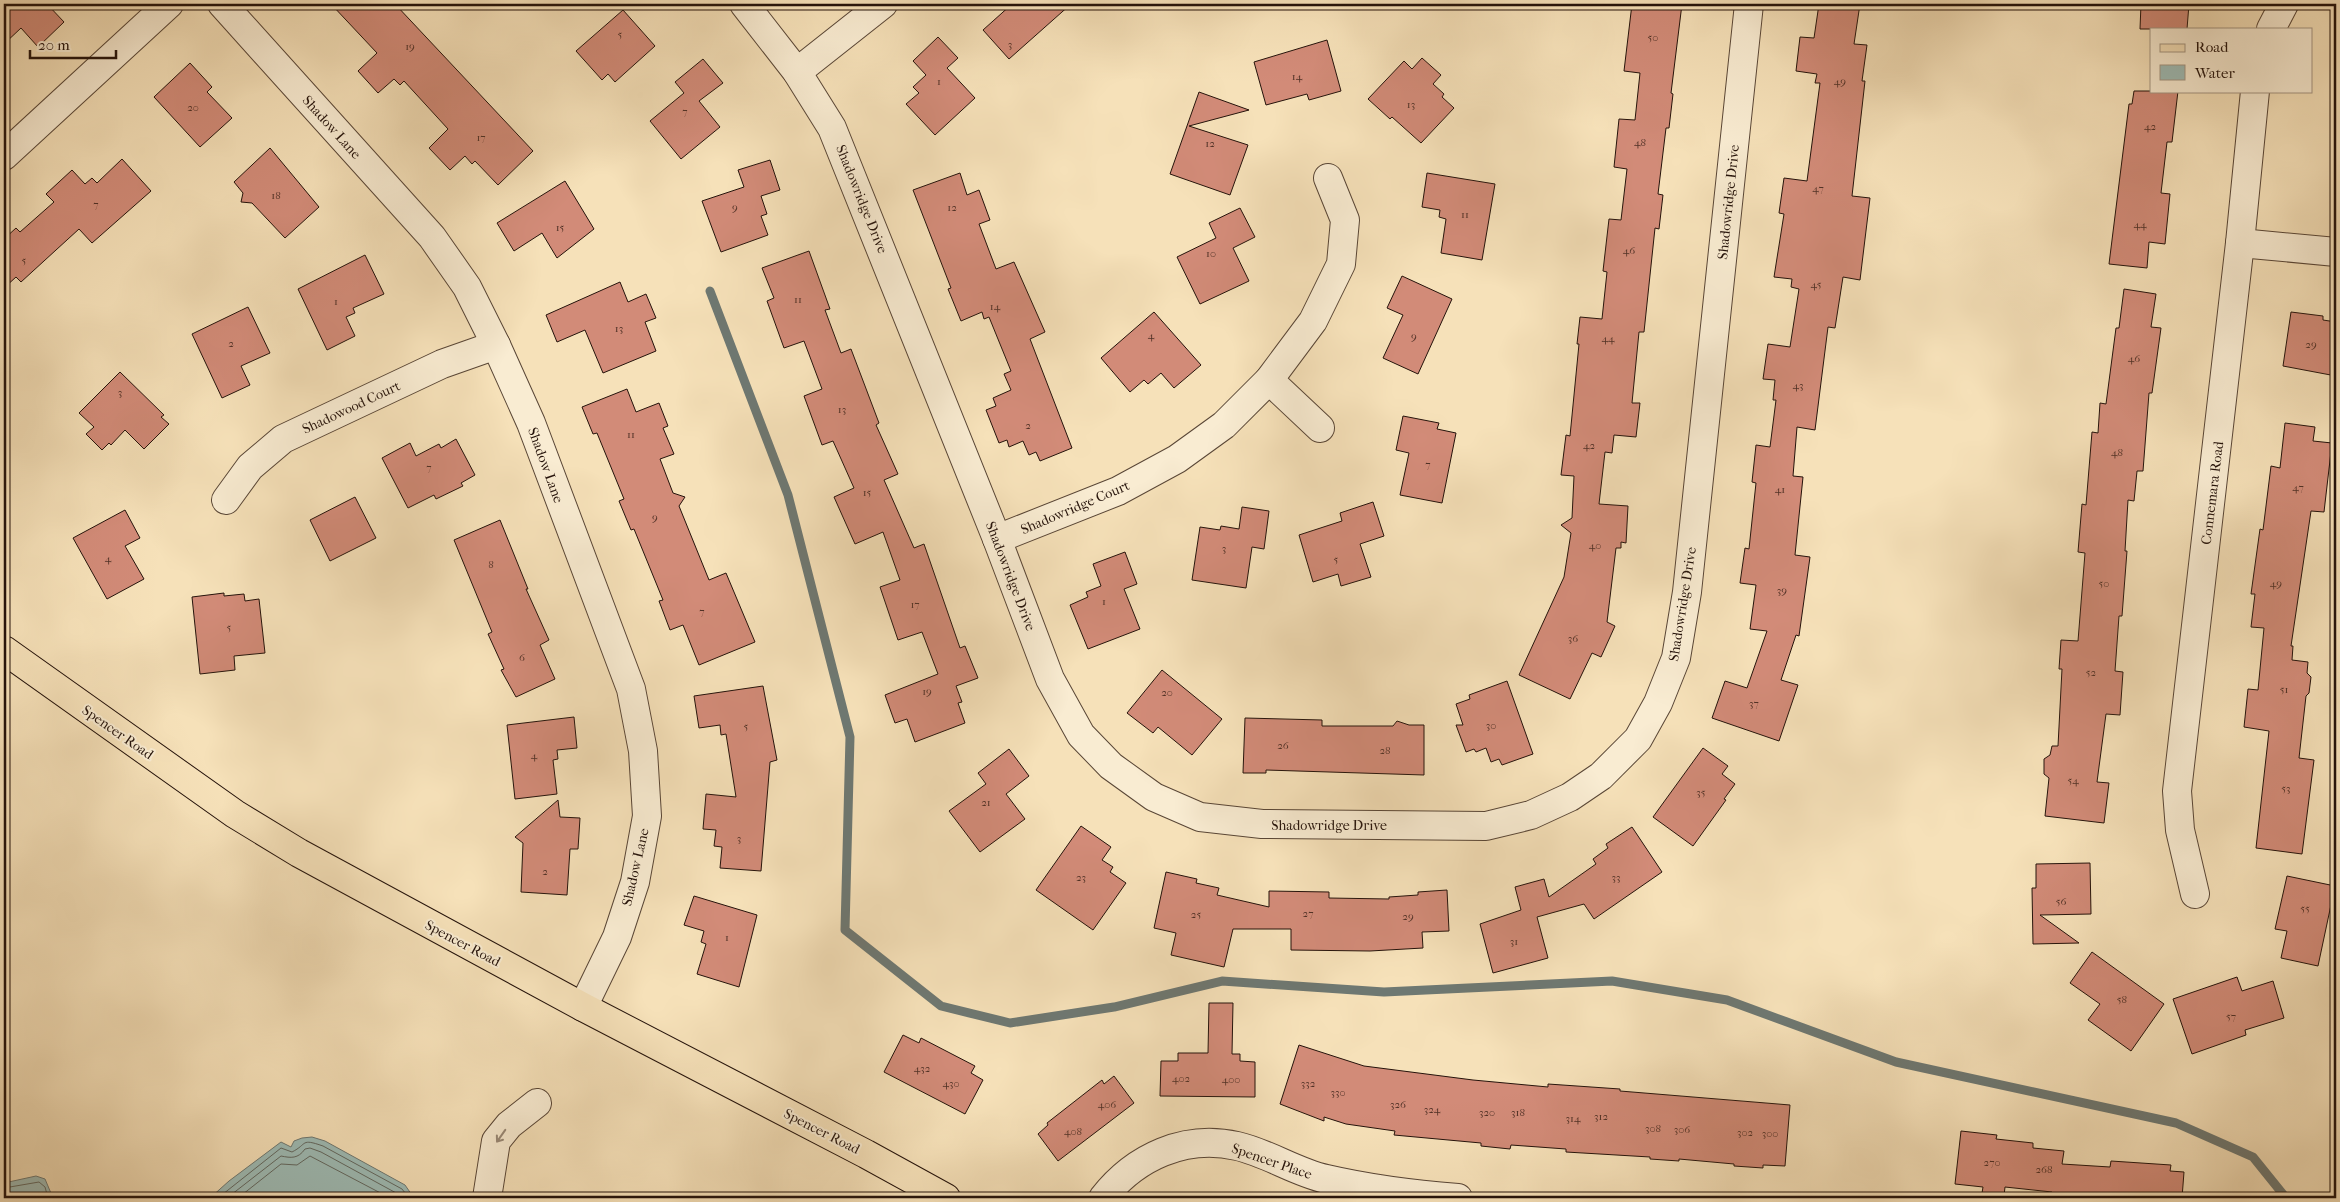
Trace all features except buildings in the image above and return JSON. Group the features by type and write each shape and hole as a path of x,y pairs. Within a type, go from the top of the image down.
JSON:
{"main road":[{"name":"Spencer Road","path":"4,650 235,814 298,853 583,1007 866,1154 946,1198"}],"street":[{"path":"4,156 169,4"},
{"name":"Shadow Lane","path":"222,4 432,237 467,286 496,344 531,423 631,689 643,751 647,816 635,882 617,937 583,1007"},
{"name":"Shadowridge Drive","path":"744,4 797,72 832,128 997,539 1050,679 1081,735 1111,766 1154,797 1200,817 1262,824 1486,826 1531,815 1570,797 1601,776 1638,739 1658,703 1676,658 1687,592 1749,4"},
{"path":"797,72 883,4"},
{"path":"2272,28 2284,4"},
{"name":"Connemara Road","path":"2195,894 2180,830 2178,791 2240,243 2255,92"},
{"name":"Shadowridge Court","path":"997,539 1118,491 1178,459 1224,424 1269,380 1313,321 1340,264 1345,220 1328,178"},
{"path":"2240,243 2336,252"},
{"name":"Shadowood Court","path":"226,500 250,467 283,439 442,364 496,344"},
{"path":"1269,380 1320,428"},
{"path":"487,1198 496,1141 509,1125 537,1103"},
{"name":"Spencer Place","path":"1103,1198 1118,1181 1157,1153 1177,1146 1207,1142 1238,1146 1289,1168 1326,1179 1458,1198"}],"water":[{"path":"312,1137 325,1141 405,1185 414,1198 210,1198 229,1181 281,1142 291,1147 294,1141"},
{"path":"36,1176 45,1179 53,1198 4,1198 4,1183"}],"waterway":[{"path":"710,291 788,495 850,737 845,930 941,1006 1010,1023 1114,1007 1222,981 1384,992 1612,981 1727,1000 1896,1062 2176,1123 2253,1157 2286,1198"}]}
